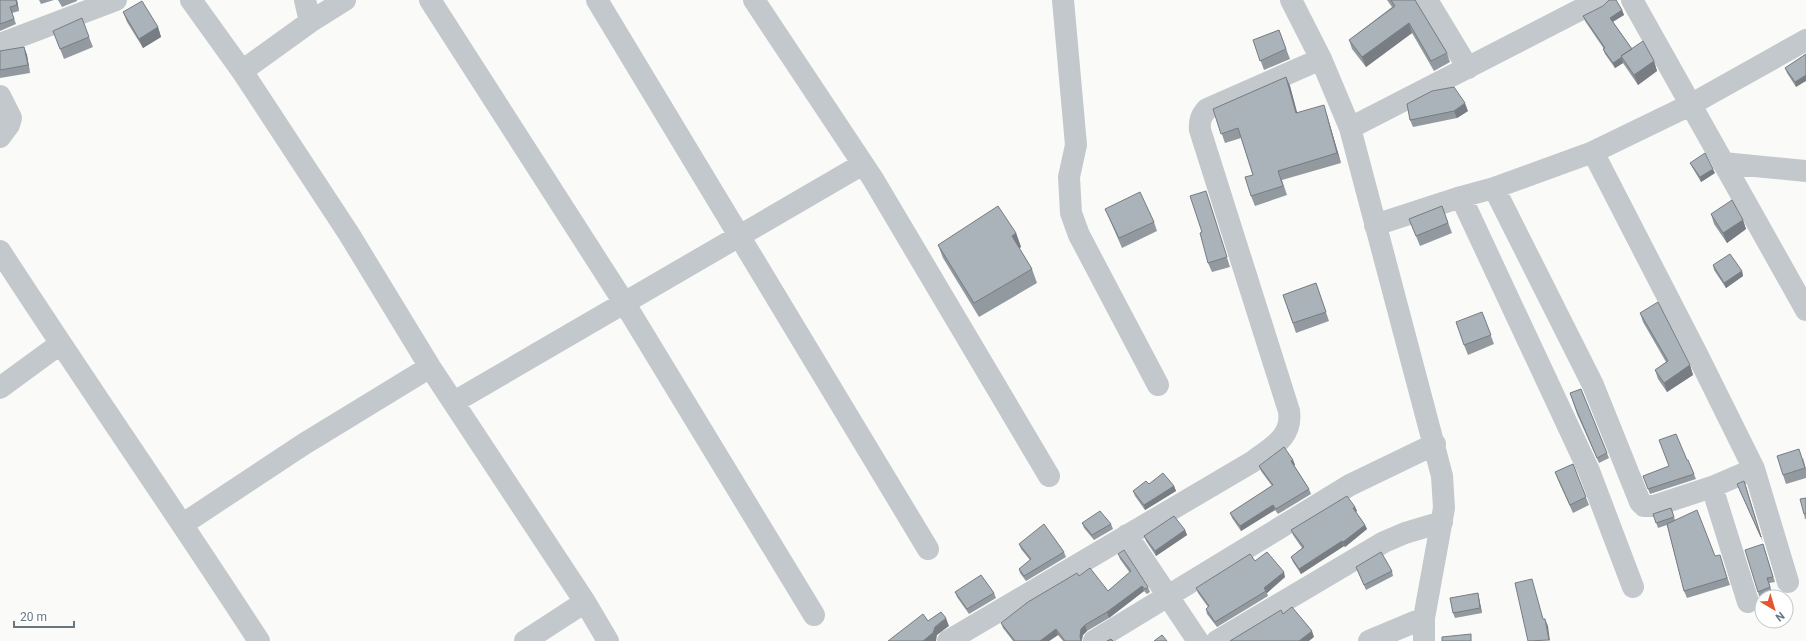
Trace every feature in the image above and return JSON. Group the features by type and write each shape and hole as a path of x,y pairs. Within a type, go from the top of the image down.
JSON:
{"street":[{"path":"0,44 116,0"},
{"path":"191,0 242,71 349,234 430,367 585,602 608,641"},
{"path":"305,0 310,22"},
{"path":"242,71 310,22 345,0"},
{"path":"430,0 625,304 814,615"},
{"path":"597,0 739,238 928,549"},
{"path":"754,0 864,164 1049,476"},
{"path":"1063,0 1076,145 1070,177 1071,213 1079,235 1158,386"},
{"path":"1291,0 1321,59 1350,128 1435,444 1442,476 1444,508 1424,618 1424,641"},
{"path":"1427,0 1468,68"},
{"path":"1350,128 1599,0"},
{"path":"1632,0 1806,310"},
{"path":"1375,225 1460,197 1494,188 1593,152 1690,105 1806,40"},
{"path":"948,641 1252,462 1287,433 1291,422 1290,411 1200,130 1199,122 1201,116 1207,109 1321,59"},
{"path":"0,96 11,118 10,125 0,137"},
{"path":"1593,152 1697,354 1754,469 1788,582"},
{"path":"1723,162 1806,172"},
{"path":"454,402 739,238 864,164"},
{"path":"1494,188 1593,385 1640,502 1644,506 1654,506 1712,487 1754,469"},
{"path":"1460,197 1589,471 1633,588"},
{"path":"0,252 60,344 183,524 258,641"},
{"path":"0,388 60,344"},
{"path":"183,524 304,444 430,367"},
{"path":"1094,641 1350,485 1435,444"},
{"path":"1712,487 1748,602"},
{"path":"1217,641 1384,542 1405,533 1442,522"},
{"path":"1127,536 1198,641"},
{"path":"525,641 585,602"},
{"path":"1369,641 1424,618"}],"building":[{"path":"0,0 16,0 17,5 10,7 14,19 0,24"},
{"path":"1391,0 1415,0 1447,53 1431,61 1409,23 1362,57 1349,40 1395,6"},
{"path":"1609,0 1616,0 1622,10 1610,18 1632,49 1613,63 1603,49 1605,48 1583,16 1603,6"},
{"path":"142,1 158,27 139,39 123,12"},
{"path":"82,18 89,37 60,49 53,31"},
{"path":"1279,30 1286,49 1260,61 1253,40"},
{"path":"1643,41 1654,61 1634,75 1621,56"},
{"path":"24,47 28,65 0,70 0,51"},
{"path":"1806,54 1806,75 1795,82 1785,68"},
{"path":"1286,77 1296,113 1324,105 1337,153 1278,171 1283,186 1251,196 1245,177 1253,175 1238,128 1221,134 1213,109"},
{"path":"1454,87 1465,103 1454,111 1410,120 1407,104 1432,91"},
{"path":"1705,153 1713,169 1700,177 1690,163"},
{"path":"1206,191 1227,257 1208,263 1200,233 1202,232 1190,196"},
{"path":"1140,192 1154,222 1119,238 1105,209"},
{"path":"1732,200 1743,220 1723,233 1711,214"},
{"path":"998,206 1016,233 1012,236 1032,269 974,303 938,245"},
{"path":"1442,206 1448,223 1416,236 1409,219"},
{"path":"1730,254 1742,271 1724,283 1713,265"},
{"path":"1316,283 1326,312 1293,323 1283,295"},
{"path":"1658,302 1690,365 1664,383 1655,370 1668,361 1640,313"},
{"path":"1482,312 1491,335 1464,345 1456,322"},
{"path":"1581,389 1607,453 1597,458 1570,393"},
{"path":"1676,434 1694,474 1648,489 1643,476 1669,466 1659,440"},
{"path":"1284,447 1309,489 1276,509 1273,505 1240,526 1230,513 1273,485 1259,466"},
{"path":"1799,449 1805,468 1783,475 1777,456"},
{"path":"1573,464 1586,497 1570,505 1555,472"},
{"path":"1163,473 1174,486 1144,505 1133,491 1146,481 1149,484"},
{"path":"1744,481 1761,537 1737,484"},
{"path":"1347,496 1355,507 1353,508 1365,525 1343,542 1342,541 1299,569 1291,557 1304,547 1291,530"},
{"path":"1806,498 1806,513 1804,514 1800,499"},
{"path":"1671,508 1674,517 1656,523 1653,514"},
{"path":"1697,510 1715,556 1720,555 1727,578 1684,591 1667,524"},
{"path":"1100,511 1111,524 1092,535 1082,523"},
{"path":"1174,516 1185,530 1155,551 1144,536"},
{"path":"1044,524 1064,552 1024,576 1019,569 1031,559 1019,544"},
{"path":"1763,544 1773,577 1767,578 1770,587 1765,589 1757,589 1745,550"},
{"path":"1124,550 1148,587 1145,589 1142,586 1107,612 1085,625 1081,629 1081,641 1065,641 1056,629 1040,641 1015,641 1001,623 1028,602 1077,573 1079,576 1090,568 1108,591 1131,571 1118,554"},
{"path":"1267,552 1284,572 1264,588 1266,591 1215,622 1206,609 1209,606 1196,588 1250,554 1255,561"},
{"path":"1381,552 1392,571 1364,585 1356,567"},
{"path":"981,575 994,593 967,609 955,592"},
{"path":"1532,579 1543,619 1545,619 1549,640 1528,641 1515,583"},
{"path":"1478,593 1480,608 1453,613 1450,598"},
{"path":"1292,607 1312,631 1299,641 1230,641 1281,610 1283,614"},
{"path":"941,612 946,618 935,627 933,633 923,641 888,641 923,614 928,621"},
{"path":"1471,634 1471,641 1442,641 1442,637"},
{"path":"1162,635 1167,641 1154,641"}]}
